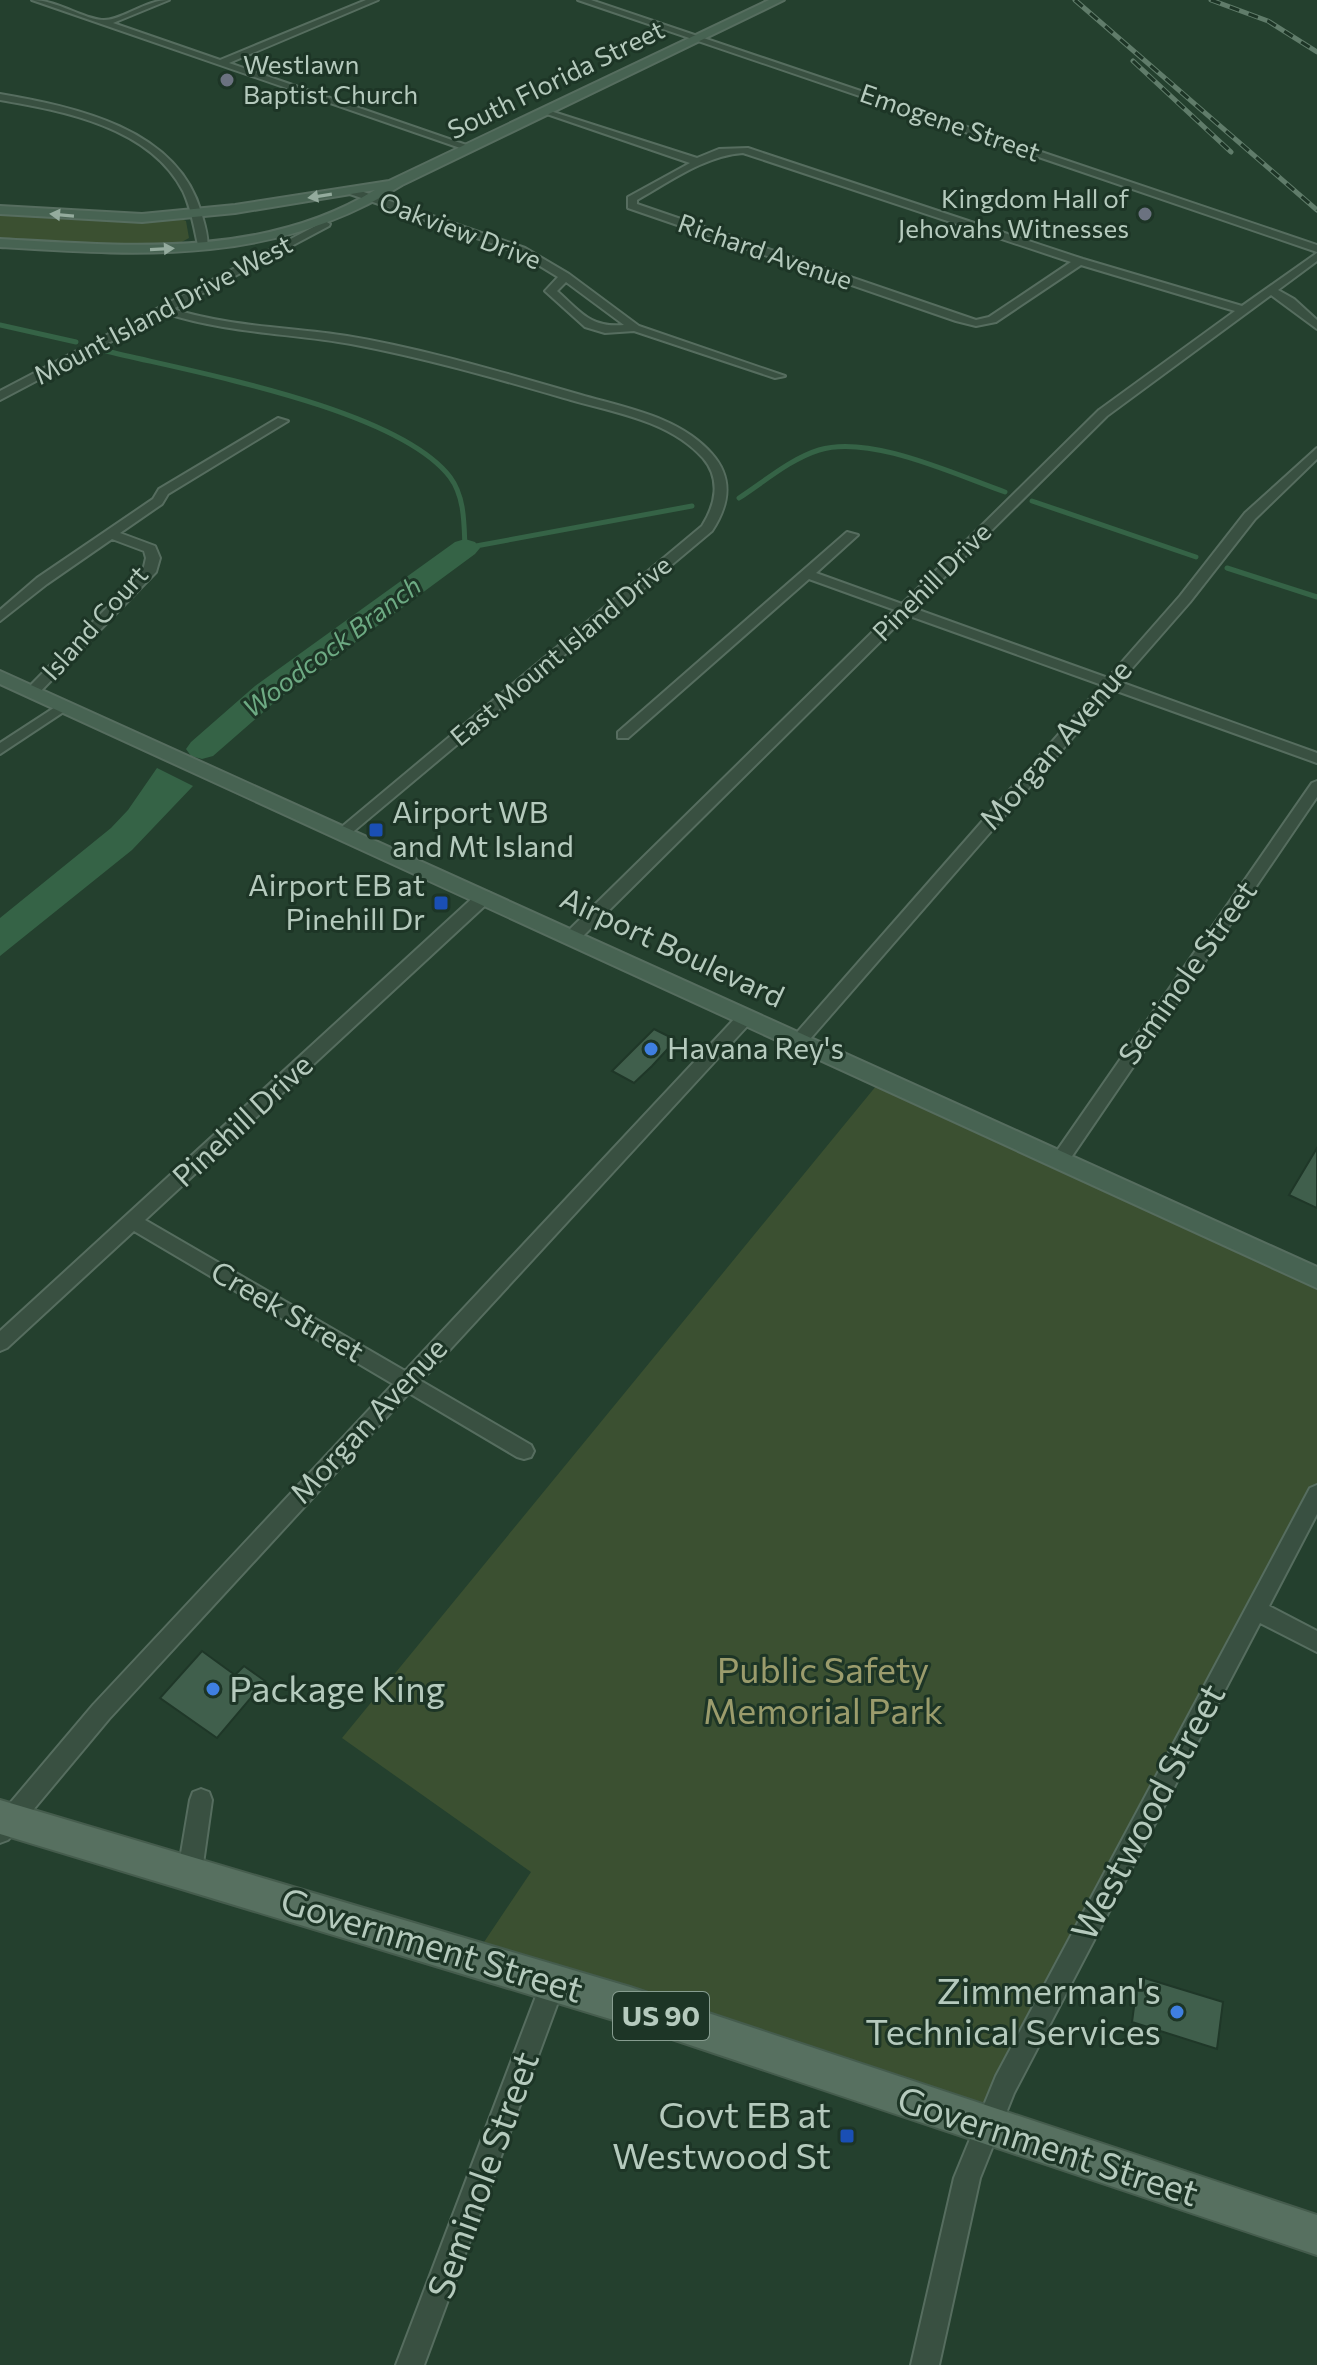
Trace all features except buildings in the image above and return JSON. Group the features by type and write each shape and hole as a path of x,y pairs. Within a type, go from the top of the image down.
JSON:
{"main road":[{"name":"Government Street","path":"4,1823 190,1871 630,2006 1317,2235"}],"street":[{"path":"36,0 470,148"},
{"path":"105,23 165,0"},
{"path":"220,63 374,0"},
{"name":"Emogene Street","path":"582,0 1317,249"},
{"name":"South Florida Street","path":"0,243 101,250 203,245 325,224 376,198 397,182 778,0"},
{"path":"0,97 91,119 124,133 155,152 176,172 193,201 203,245"},
{"path":"547,111 698,162 719,152 744,150 1079,261 1244,310"},
{"name":"Richard Avenue","path":"698,162 632,199 632,206 976,323 992,320 1079,261"},
{"name":"South Florida Street","path":"0,210 113,218 197,214 397,182"},
{"name":"Oakview Drive","path":"351,191 521,250 565,276 635,328 779,376"},
{"name":"Mount Island Drive West","path":"0,396 325,224"},
{"name":"Pinehill Drive","path":"572,937 1103,413 1317,256"},
{"name":"Oakview Drive","path":"565,276 551,291 589,325 605,330 635,328"},
{"path":"1271,290 1290,301 1317,326"},
{"name":"East Mount Island Drive","path":"163,309 227,327 346,340 475,368 640,416 667,427 699,448 712,463 723,487 723,500 707,528 343,833"},
{"name":"Island Court","path":"0,617 42,581 158,501 163,492 282,421"},
{"name":"Morgan Avenue","path":"798,1042 1185,599 1250,516 1317,452"},
{"name":"Island Court","path":"32,692 149,572 153,558 150,549 108,533"},
{"path":"623,735 852,535"},
{"path":"807,574 1317,758"},
{"name":"Airport Boulevard","path":"0,677 1317,1278"},
{"path":"0,750 63,706"},
{"name":"Seminole Street","path":"1060,1160 1317,786"},
{"name":"Pinehill Drive","path":"0,1343 484,897"},
{"name":"Morgan Avenue","path":"4,1823 101,1712 745,1018"},
{"name":"Creek Street","path":"134,1222 524,1451"},
{"name":"Westwood Street","path":"925,2365 966,2183 987,2127 1025,2045 1317,1494"},
{"path":"1255,1610 1317,1642"},
{"path":"190,1871 201,1800"},
{"name":"Seminole Street","path":"410,2365 553,1983"}],"green space":[{"path":"0,213 98,221 179,218 186,221 189,238 178,244 96,246 0,240"},
{"name":"Public Safety Memorial Park","path":"881,1080 1317,1278 1317,1494 987,2127 474,1957 531,1872 342,1738"}],"shaded area":[{"path":"157,768 193,786 132,850 0,956 0,918 111,828 128,810"}],"waterway":[{"path":"0,325 76,342"},
{"path":"106,351 290,396 341,412 386,431 424,453 450,477 461,502 465,548 692,506"},
{"path":"739,498 798,459 819,450 840,447 863,447 913,459 1005,492"},
{"path":"1032,501 1196,557"},
{"name":"Woodcock Branch","path":"202,749 266,693 465,548"},
{"path":"1227,568 1317,597"}],"railway":[{"path":"1075,0 1317,210"},
{"path":"1211,0 1268,21 1317,52"},
{"path":"1133,61 1231,152"}],"place":[{"name":"Westlawn Baptist Church","path":"227,80"},
{"name":"Kingdom Hall of Jehovahs Witnesses","path":"1145,214"},
{"name":"Airport WB and Mt Island","path":"376,830"},
{"name":"Airport EB at Pinehill Dr","path":"441,903"},
{"name":"Havana Rey's","path":"651,1049"},
{"name":"Package King","path":"213,1689"},
{"name":"Zimmerman's Technical Services","path":"1177,2012"},
{"name":"Govt EB at Westwood St","path":"847,2136"}]}
